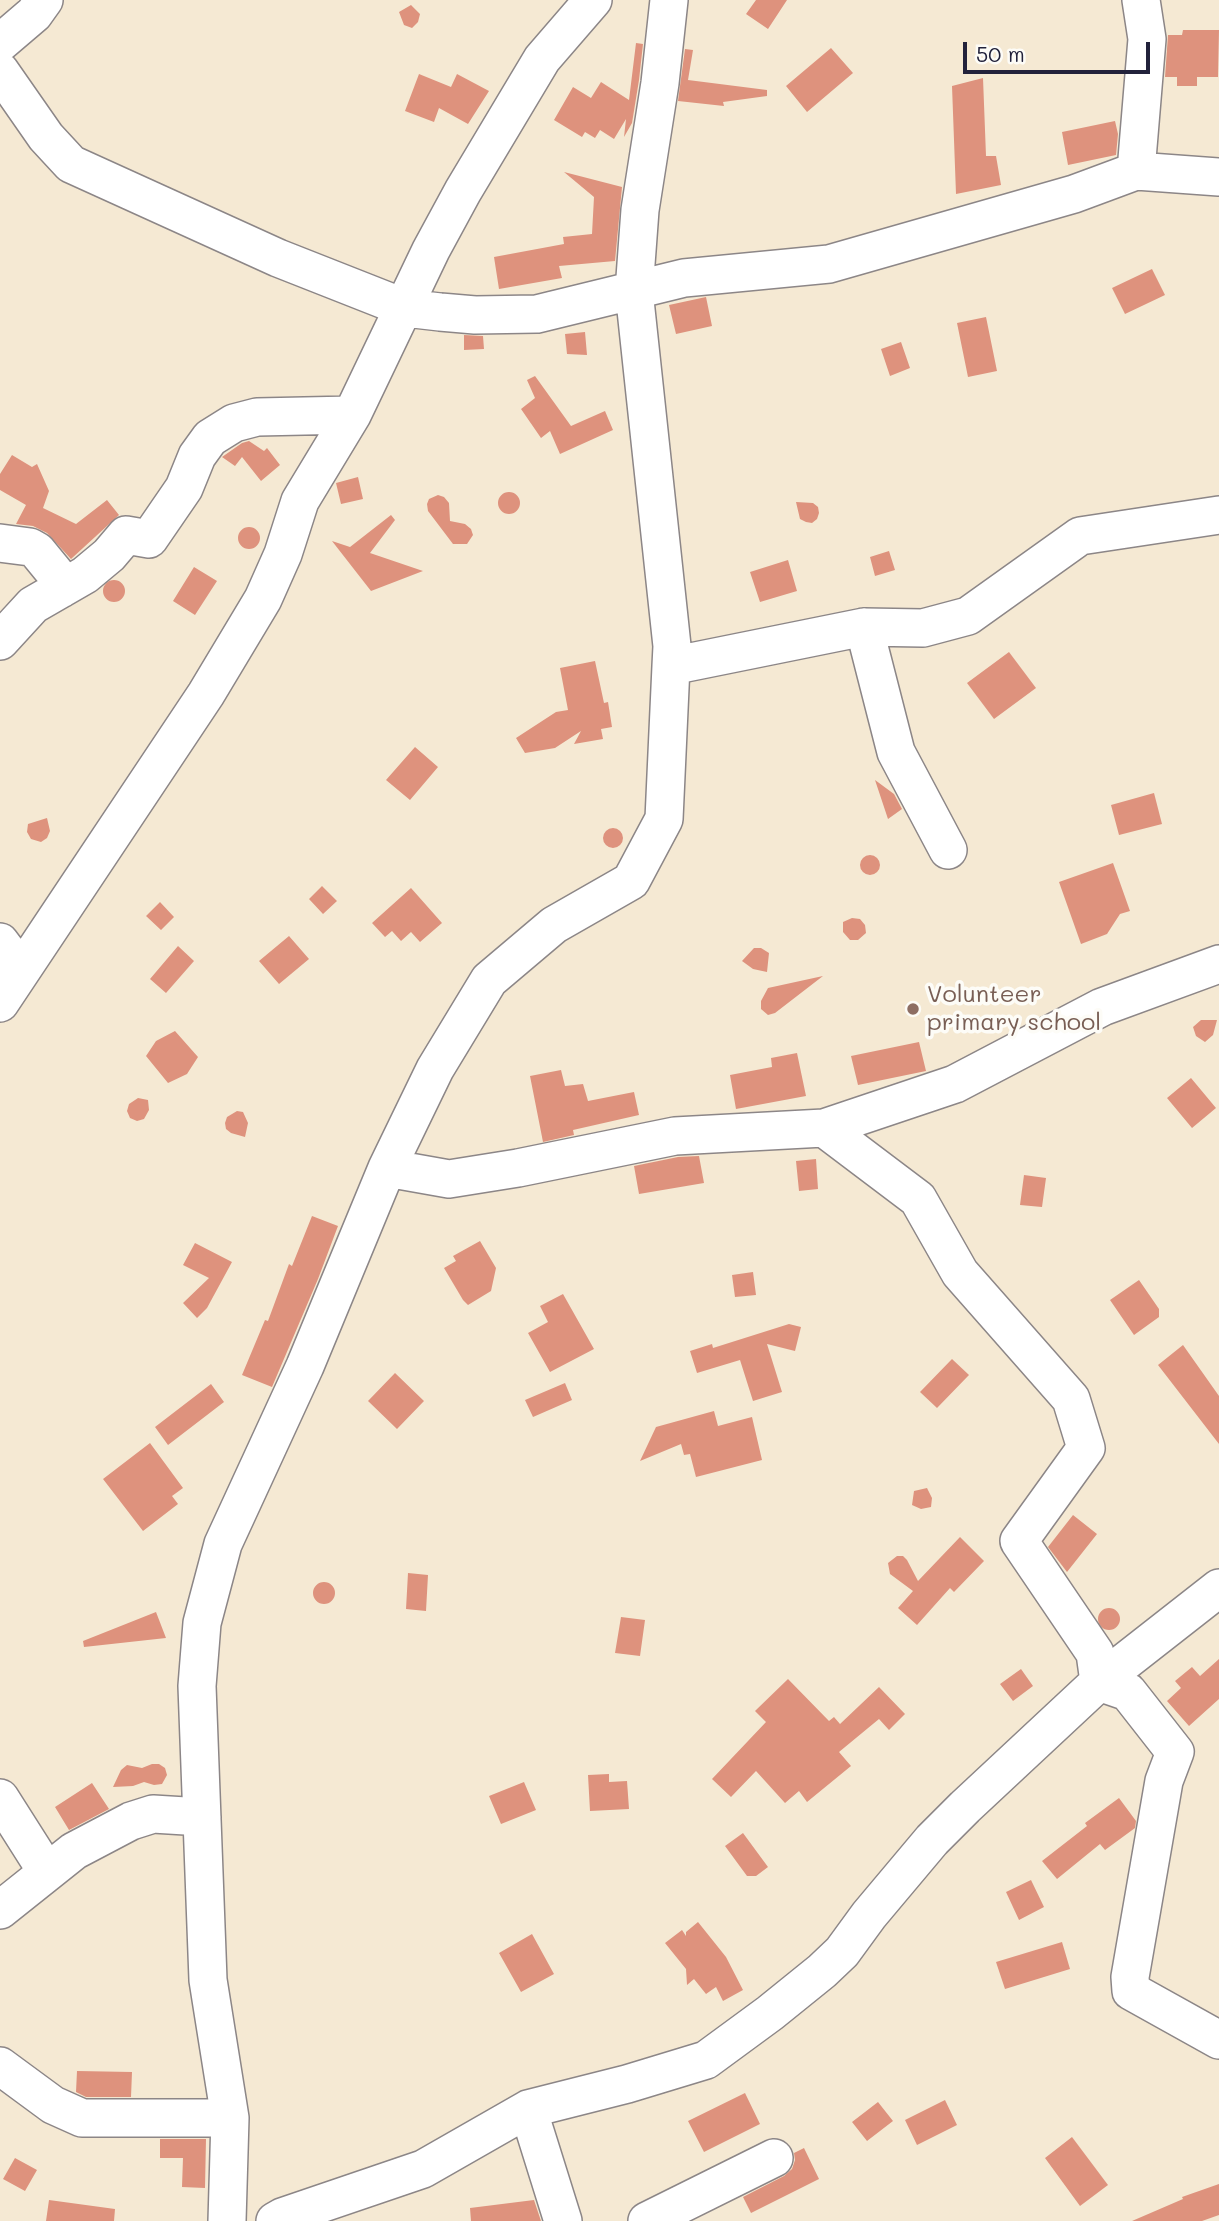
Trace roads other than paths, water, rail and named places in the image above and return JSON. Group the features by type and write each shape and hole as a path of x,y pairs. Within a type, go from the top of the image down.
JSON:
{"street":[{"path":"0,43 34,14 44,0"},
{"path":"0,1003 11,956 206,694 263,599 283,554 300,501 352,415 431,250 463,191 542,59 593,0"},
{"path":"227,2221 230,2118 208,1980 197,1686 202,1623 223,1544 304,1366 387,1168 435,1069 489,980 554,925 631,881 664,819 672,646 634,291 640,209 660,83 669,0"},
{"path":"1136,172 1147,39 1141,0"},
{"path":"0,71 46,137 71,164 278,258 405,308 475,315 537,314 684,278 830,264 1074,194 1136,172 1219,177"},
{"path":"0,640 33,604 85,575 127,535 149,539 184,488 197,456 210,438 234,423 257,417 352,415"},
{"path":"671,666 864,627 923,628 968,616 1080,536 1219,514"},
{"path":"0,543 30,547 37,551 55,573 61,589"},
{"path":"864,627 896,752 948,850"},
{"path":"387,1168 449,1179 675,1136 824,1128 955,1084 1102,1007 1219,964"},
{"path":"824,1128 918,1199 960,1273 1070,1399 1086,1448 1018,1541 1095,1653 1099,1682"},
{"path":"275,2221 423,2169 528,2109 627,2084 706,2060 770,2013 842,1952 876,1906 932,1840 1099,1682 1219,1588"},
{"path":"1099,1682 1128,1692 1175,1752 1164,1781 1130,1977 1131,1992 1219,2040"},
{"path":"0,1798 47,1872"},
{"path":"0,1910 74,1852 131,1821 153,1814 202,1817"},
{"path":"0,2066 53,2105 82,2118 230,2118"},
{"path":"528,2109 563,2221"},
{"path":"647,2221 774,2158"}],"place":[{"name":"Volunteer primary school","path":"913,1009"}]}
